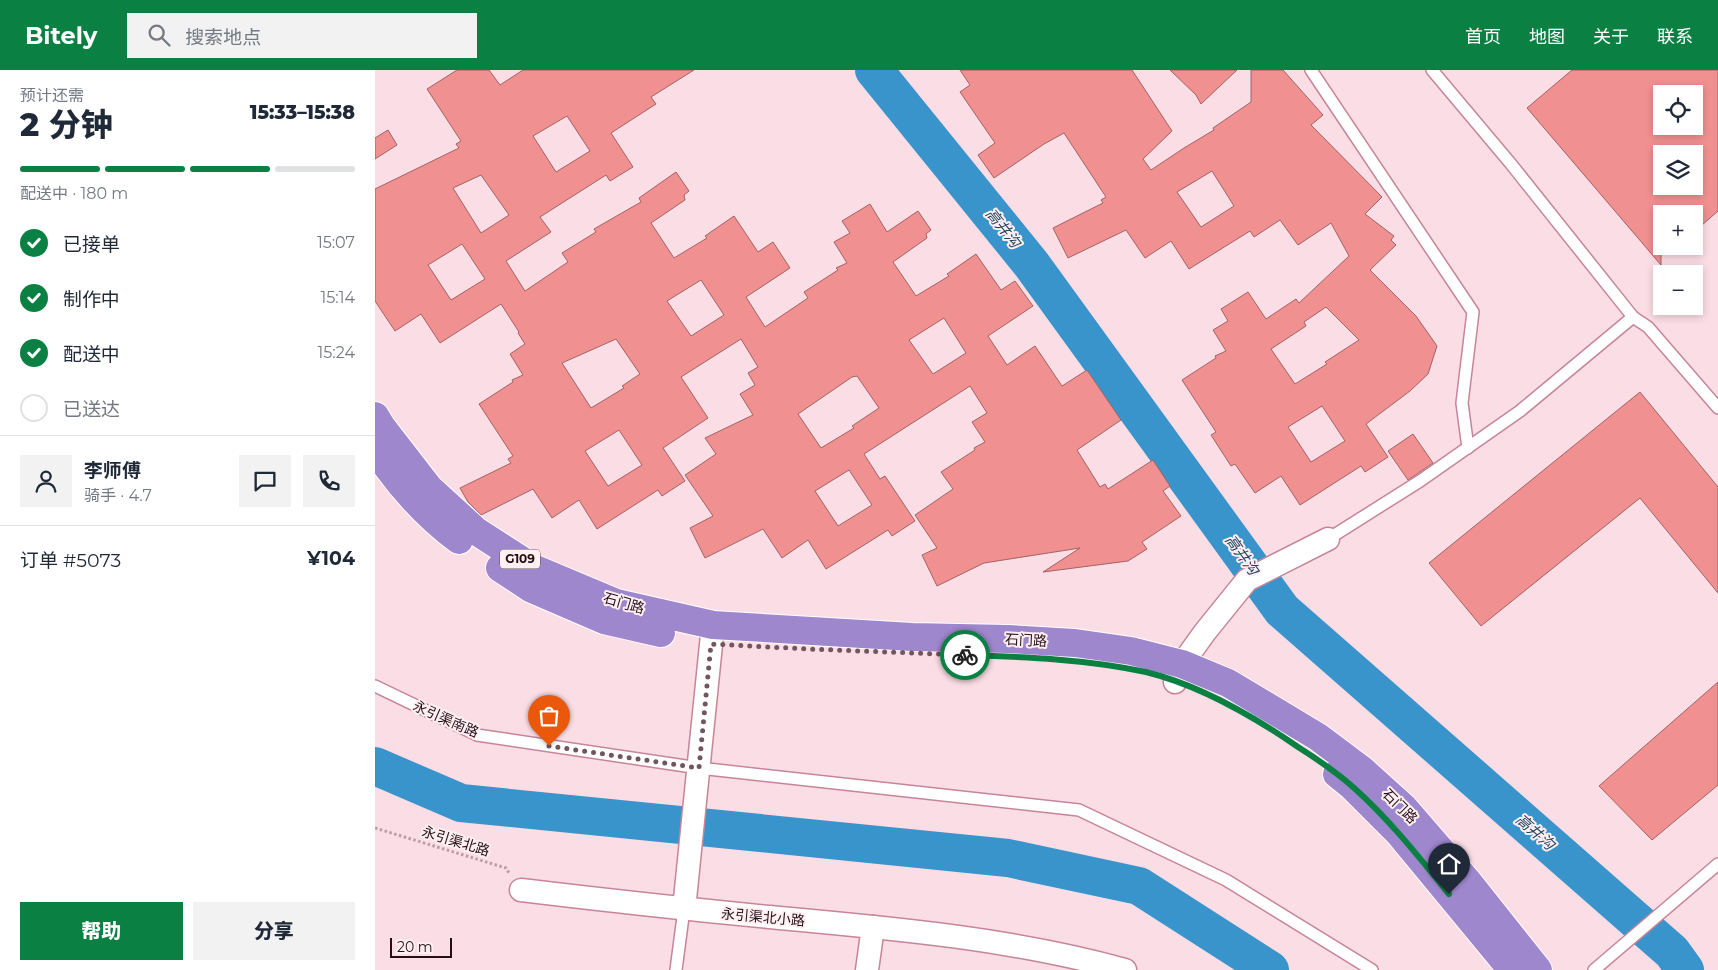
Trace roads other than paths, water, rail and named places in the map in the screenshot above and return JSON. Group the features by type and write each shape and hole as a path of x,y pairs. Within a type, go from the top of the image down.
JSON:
{"highway":[{"name":"石门路","path":"375,416 429,488 476,531 535,569 616,603 712,634"},
{"name":"石门路","path":"375,449 388,469 416,503 456,538 532,588 604,620 808,649 1041,658 1118,667 1148,673 1179,673 1228,683 1318,737 1362,770 1410,815 1468,882 1538,970"},
{"name":"石门路","path":"1179,673 1218,699 1271,729 1321,762 1353,787 1399,832 1512,970"}],"street":[{"path":"1179,673 1219,613 1247,580 1328,539"},
{"path":"685,900 712,634"},
{"name":"永引渠北小路","path":"521,890 685,900 1040,949 1125,970"},
{"path":"867,970 873,927"}],"lane":[{"path":"1311,70 1473,312 1461,404 1467,448"},
{"path":"1432,70 1511,164 1633,317 1648,327 1718,408"},
{"path":"1328,539 1420,481 1520,411 1633,317"},
{"name":"永引渠南路","path":"375,686 477,735 699,768 1079,810 1226,880 1372,970"},
{"path":"1594,970 1718,864"},
{"path":"676,970 685,900"}],"waterway":[{"name":"高井沟","path":"874,70 1032,265 1282,610 1672,952 1685,970"},
{"path":"375,766 461,803 1008,858 1139,886 1270,970"}]}
